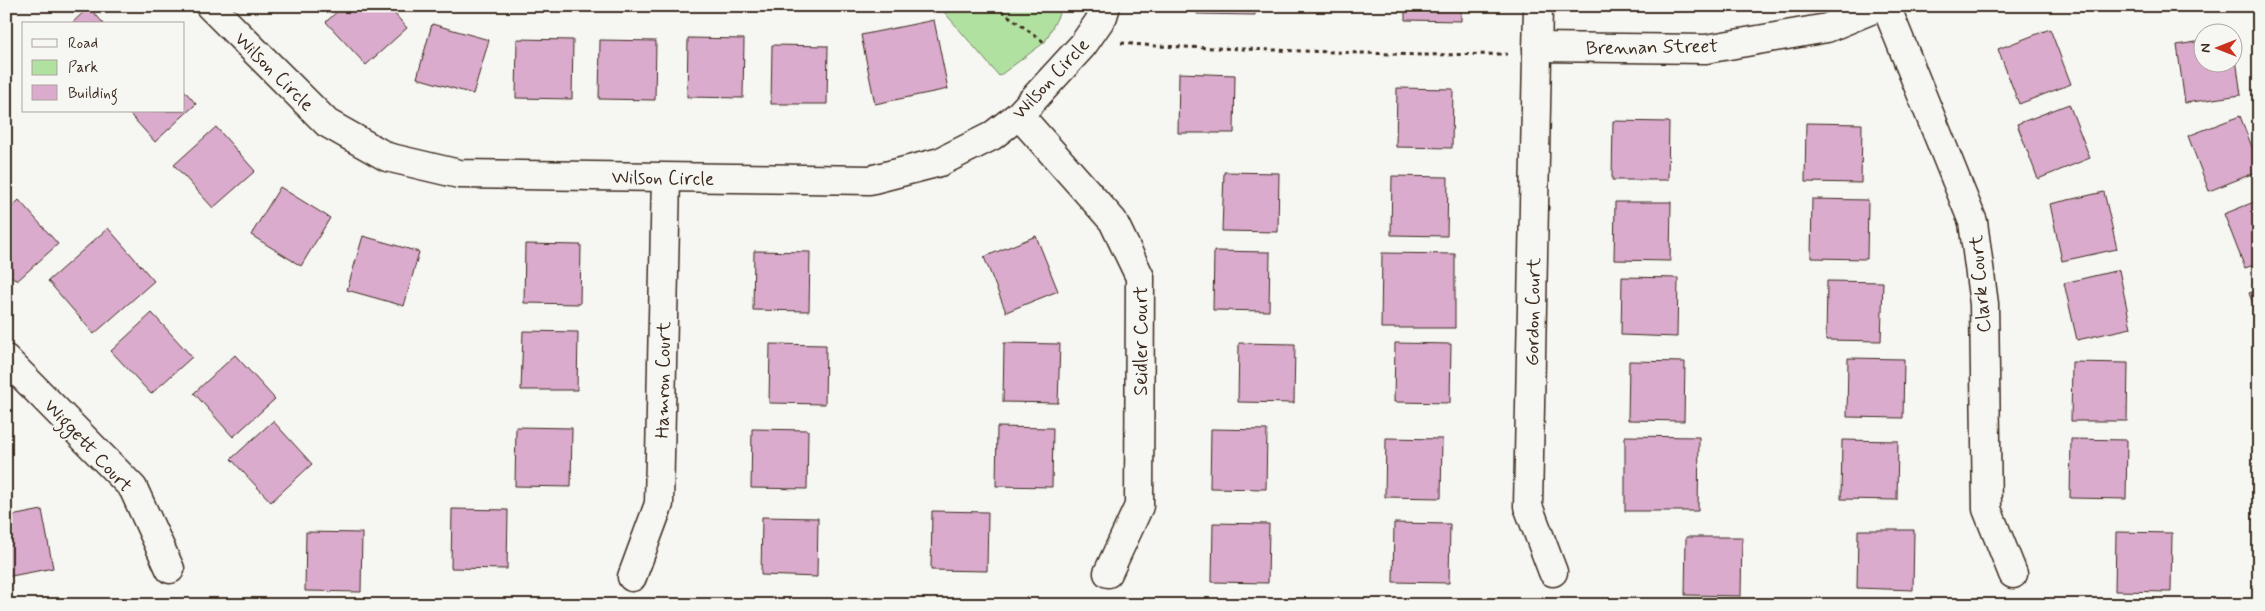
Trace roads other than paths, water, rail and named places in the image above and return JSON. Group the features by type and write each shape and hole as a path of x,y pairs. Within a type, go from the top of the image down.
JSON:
{"street":[{"name":"Wilson Circle","path":"210,6 327,123 386,157 459,174 870,180 940,162 992,136 1019,115 1083,45 1103,16 1106,6"},
{"name":"Gordon Court","path":"1538,6 1528,506 1552,572"},
{"name":"Brennan Street","path":"1538,47 1706,49 1827,28 1880,6"},
{"name":"Clark Court","path":"1886,6 1973,222 1984,304 1987,509 2013,574"},
{"name":"Seidler Court","path":"1019,115 1113,221 1140,277 1139,506 1108,573"},
{"name":"Hamron Court","path":"632,577 659,504 666,178"},
{"name":"Wiggett Court","path":"6,359 133,488 170,569"}]}
